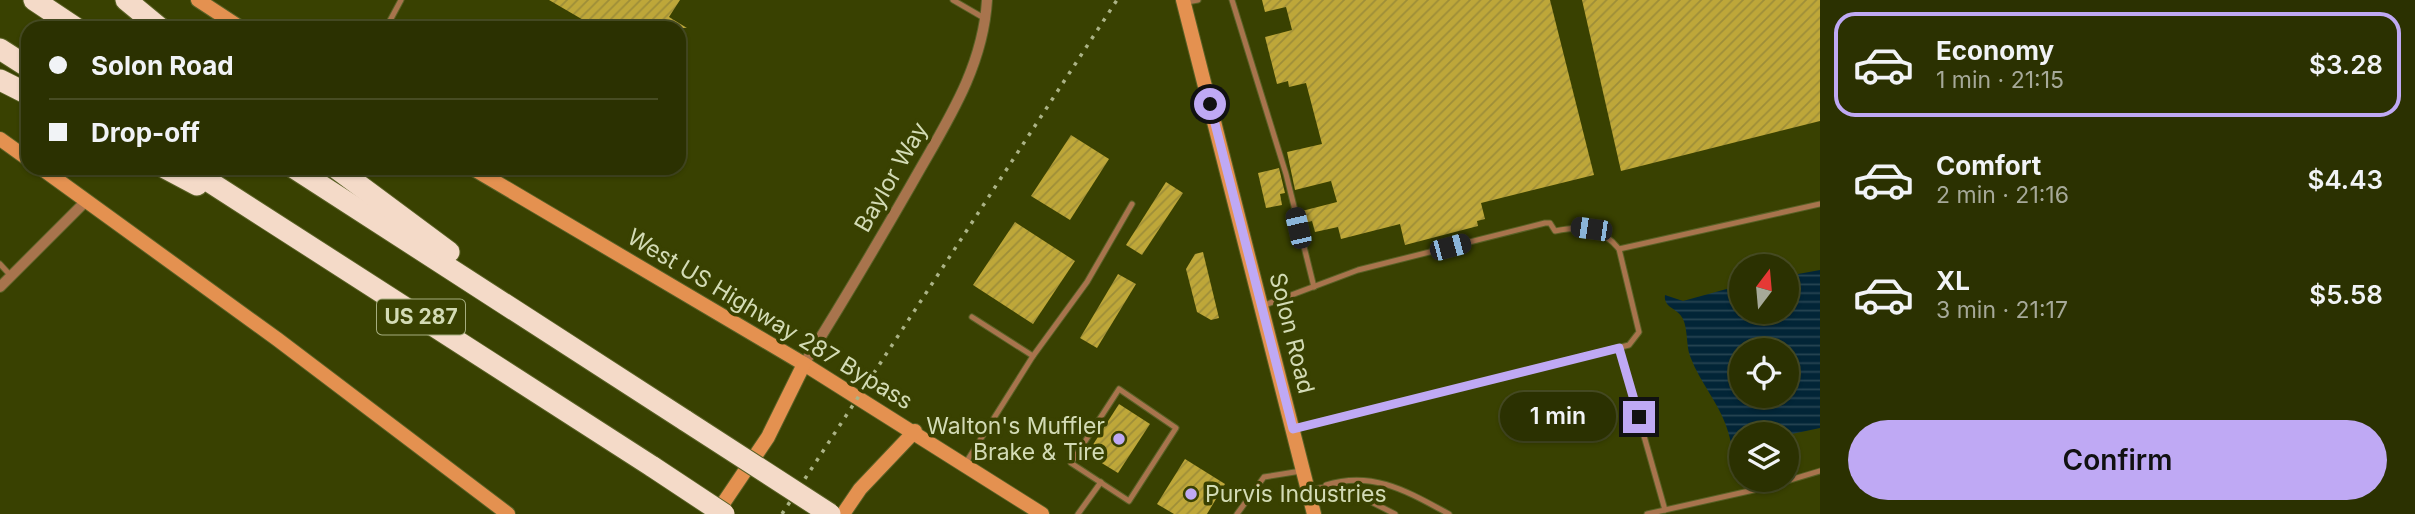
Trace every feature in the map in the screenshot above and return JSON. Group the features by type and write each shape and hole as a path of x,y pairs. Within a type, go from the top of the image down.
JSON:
{"highway":[{"path":"34,0 66,21"},
{"path":"126,0 152,21"},
{"path":"0,49 21,62"},
{"path":"0,80 21,90"},
{"path":"178,175 328,257"},
{"name":"US 287","path":"199,175 724,514"},
{"name":"US 287","path":"305,175 830,514"},
{"path":"345,175 454,256 477,286"}],"main road":[{"path":"198,0 231,21"},
{"name":"Solon Road","path":"1188,1 1314,514"},
{"path":"0,139 21,154"},
{"path":"51,175 277,339 508,514"},
{"name":"West US Highway 287 Bypass","path":"484,175 804,364 1042,514"},
{"path":"716,514 768,437 804,364"},
{"path":"843,514 860,489 915,432"}],"street":[{"name":"Baylor Way","path":"804,364 854,286 966,88 980,46 987,0"},
{"path":"0,287 86,201"}],"lane":[{"path":"390,21 401,0"},
{"path":"953,0 985,18"},
{"path":"1232,0 1286,174 1314,286"},
{"path":"965,464 1033,356 1087,282 1132,204"},
{"path":"1619,249 1820,204"},
{"path":"1262,306 1357,270 1545,223 1550,223 1555,231 1577,227 1606,234 1619,249 1639,332 1629,345 1293,429"},
{"path":"0,264 11,276"},
{"path":"972,317 1033,356"},
{"path":"1619,348 1665,510"},
{"path":"1119,389 1176,428 1129,501 1101,482 1071,463 1119,389"},
{"path":"1237,514 1264,477 1304,471"},
{"path":"1647,514 1767,487 1820,471"},
{"path":"1308,490 1359,477 1398,489 1449,514"},
{"path":"1078,514 1101,482"},
{"path":"1325,485 1351,490 1395,514"}],"water":[{"path":"1820,270 1820,428 1799,432 1799,422 1729,422 1729,434 1690,356 1683,319 1666,303 1665,295 1683,301 1729,288 1729,324 1799,324 1799,274"}],"building":[{"path":"549,0 680,0 669,17 676,21 585,21"},
{"path":"1262,0 1550,0 1594,175 1481,203 1485,219 1477,221 1478,226 1405,245 1400,224 1341,239 1338,227 1315,232 1312,221 1305,223 1302,211 1337,202 1331,181 1295,190 1287,152 1322,144 1306,83 1289,87 1288,81 1277,84 1265,37 1292,30 1286,7 1265,12"},
{"path":"1582,0 1820,0 1820,121 1621,171"},
{"path":"1071,135 1109,159 1070,220 1031,196"},
{"path":"1279,168 1285,193 1280,194 1282,205 1266,208 1258,173"},
{"path":"1166,182 1183,193 1142,255 1126,245"},
{"path":"1015,222 1075,261 1033,324 973,285"},
{"path":"1203,252 1219,318 1211,320 1197,312 1186,269 1195,254"},
{"path":"1118,274 1136,284 1097,348 1080,338"},
{"name":"Walton's Muffler Brake & Tire","path":"1119,404 1150,424 1118,473 1087,454"},
{"name":"Purvis Industries","path":"1185,459 1225,484 1207,514 1174,514 1157,504"}],"railway":[{"path":"782,514 1117,0"}],"place":[{"name":"Walton's Muffler Brake & Tire","path":"1119,439"},
{"name":"Purvis Industries","path":"1191,494"}],"route":[{"path":"1210,104 1293,429 1619,348 1639,417"}]}
